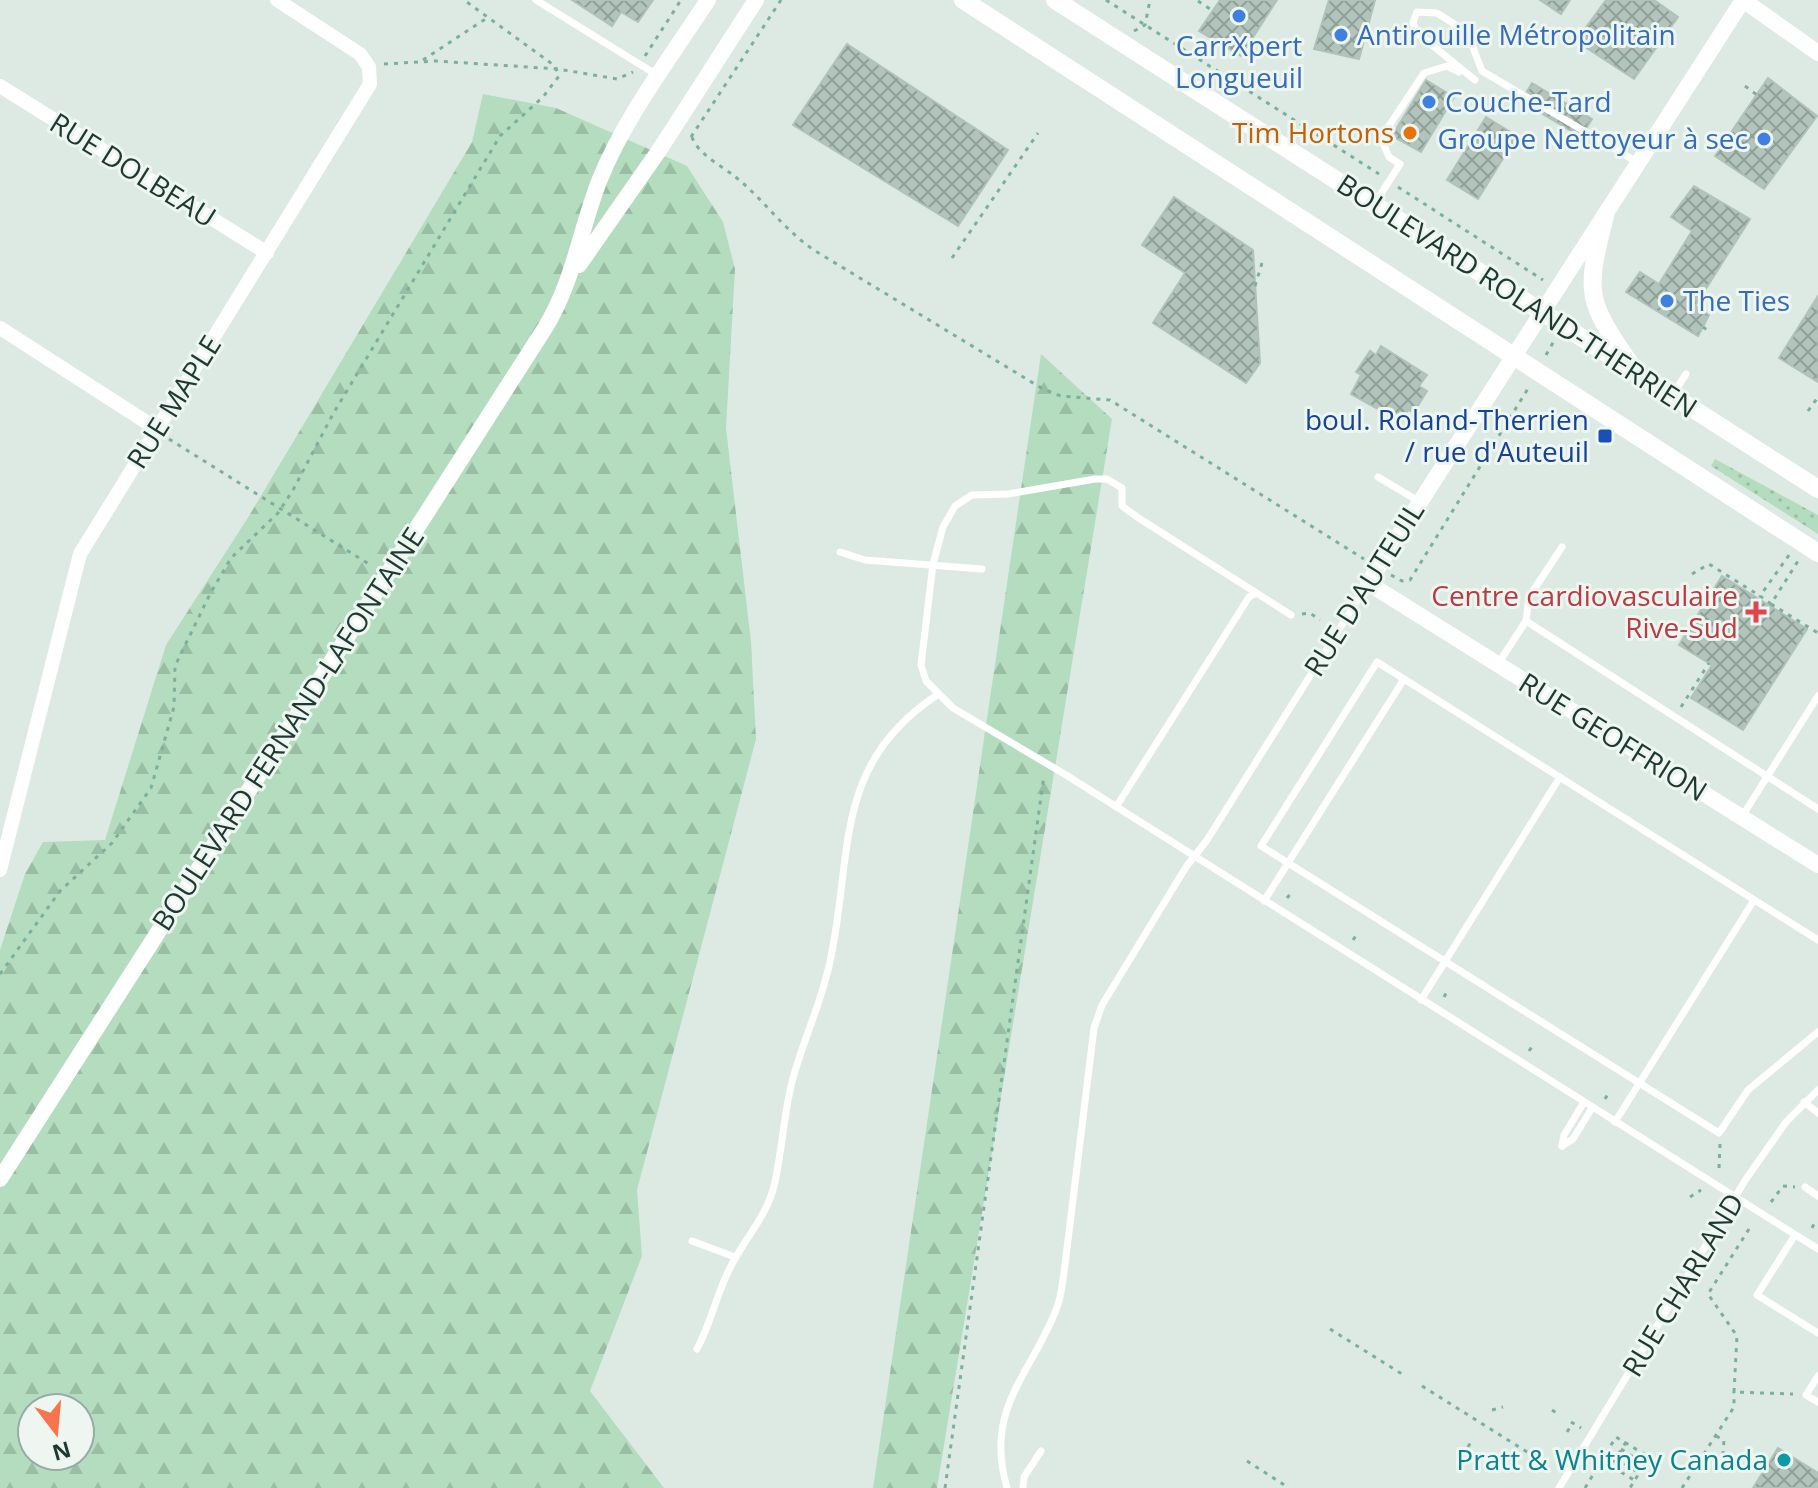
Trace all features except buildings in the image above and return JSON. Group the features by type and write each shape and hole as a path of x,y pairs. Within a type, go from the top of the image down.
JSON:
{"main road":[{"name":"BOULEVARD ROLAND-THERRIEN","path":"963,0 1818,553"},
{"name":"BOULEVARD ROLAND-THERRIEN","path":"1055,0 1818,489"},
{"path":"1605,216 1591,268 1591,292 1599,317 1637,374"}],"street":[{"name":"RUE MAPLE","path":"0,870 76,564 162,433 267,253 365,98 371,76 365,60 351,46 277,0"},
{"name":"BOULEVARD FERNAND-LAFONTAINE","path":"571,276 600,179 618,141 708,0"},
{"name":"BOULEVARD FERNAND-LAFONTAINE","path":"0,1179 545,328 571,276 660,149 756,0"},
{"name":"RUE D'AUTEUIL","path":"1368,583 1743,0"},
{"path":"1743,0 1818,53"},
{"name":"RUE DOLBEAU","path":"0,86 267,253"},
{"path":"0,328 162,433"},
{"name":"RUE GEOFFRION","path":"1368,583 1818,865"}],"lane":[{"path":"536,0 659,76"},
{"path":"1374,205 1400,164 1389,157 1381,138 1424,73 1447,66 1475,80 1416,32 1413,22 1417,12 1437,13 1467,32 1482,71 1639,163"},
{"path":"1672,396 1686,374"},
{"path":"1378,477 1420,502"},
{"path":"1291,615 1122,506 1122,488 1107,479 1008,494 972,495 949,514 933,564 921,665 926,681 937,695 1818,1249"},
{"path":"1498,664 1526,621 1529,597 1562,547"},
{"path":"840,552 865,560 982,569"},
{"name":"RUE D'AUTEUIL","path":"1007,1488 1000,1434 1006,1404 1056,1310 1064,1273 1094,1028 1102,1005 1368,583"},
{"path":"1116,807 1249,597 1256,593"},
{"path":"1526,621 1818,809"},
{"path":"1818,940 1377,662 1261,846 1719,1133 1758,1080 1818,1032"},
{"path":"1264,901 1404,679"},
{"path":"697,1349 735,1257 772,1192 792,1079 828,969 846,847 859,789 873,757 895,727 937,695"},
{"path":"1742,817 1818,696"},
{"path":"1421,1000 1560,777"},
{"path":"1615,1122 1754,900"},
{"name":"RUE CHARLAND","path":"1559,1488 1736,1197 1781,1128 1818,1090"},
{"path":"1584,1102 1564,1135 1562,1146 1573,1139 1592,1108"},
{"path":"1804,1102 1818,1113"},
{"path":"1805,1187 1818,1196"},
{"path":"1795,1235 1757,1295 1818,1333"},
{"path":"692,1241 735,1257"},
{"path":"1818,1376 1806,1395 1818,1402"},
{"path":"1023,1488 1024,1477 1041,1451"}],"path":[{"path":"464,0 490,16 558,69"},
{"path":"650,48 681,0"},
{"path":"781,0 692,137 702,151 752,191 784,228 807,245 1043,389 1061,396 1110,400 1360,557"},
{"name":"BOULEVARD ROLAND-THERRIEN","path":"1106,0 1376,172"},
{"path":"1134,31 1145,25 1150,0"},
{"path":"1198,1 1213,11"},
{"path":"422,60 490,16"},
{"path":"380,65 422,60 558,69 622,81 633,73"},
{"path":"0,974 60,891 112,843 151,788 172,720 173,674 179,654 231,558 280,510 341,400 495,143 555,83 558,69"},
{"path":"1745,86 1757,95"},
{"path":"952,258 1038,133"},
{"name":"BOULEVARD ROLAND-THERRIEN","path":"1401,188 1537,277"},
{"path":"1255,286 1262,263"},
{"name":"RUE D'AUTEUIL","path":"1410,580 1537,372 1562,325"},
{"path":"1703,327 1711,333"},
{"path":"1808,411 1818,397"},
{"path":"162,433 372,566"},
{"path":"1762,599 1789,555"},
{"path":"1771,604 1798,561"},
{"path":"1692,574 1709,564 1818,633"},
{"path":"1782,565 1791,571"},
{"path":"1310,613 1320,620"},
{"path":"1687,697 1709,663"},
{"path":"945,1488 1046,763"},
{"path":"1287,898 1292,892"},
{"path":"1353,940 1358,933"},
{"path":"1444,997 1448,990"},
{"path":"1529,1051 1534,1044"},
{"path":"1605,1099 1609,1092"},
{"path":"1719,1168 1721,1147"},
{"path":"1771,1202 1783,1186"},
{"path":"1690,1197 1701,1190"},
{"path":"1812,1228 1815,1222"},
{"path":"1682,1488 1734,1407 1737,1336 1708,1294 1749,1229"},
{"path":"1330,1329 1402,1374"},
{"path":"1422,1386 1543,1462"},
{"path":"1734,1392 1790,1394"},
{"path":"1492,1410 1503,1407"},
{"path":"1552,1410 1558,1414"},
{"path":"1567,1432 1572,1422 1582,1428"},
{"path":"1716,1435 1724,1440 1723,1455"},
{"path":"1585,1488 1616,1437 1649,1457 1630,1488"},
{"path":"1462,1455 1472,1441"},
{"path":"1626,1442 1611,1466 1634,1480"},
{"path":"1621,1449 1644,1464"},
{"path":"1616,1458 1639,1473"},
{"path":"1247,1461 1289,1488"}],"green space":[{"path":"483,94 556,108 687,166 723,222 735,269 726,428 751,642 756,739 637,1190 642,1256 590,1391 664,1488 0,1488 0,950 25,874 43,842 105,840 166,645 249,516 472,142"},
{"path":"1041,354 1112,419 937,1488 873,1488"},
{"path":"1715,459 1818,515 1818,534 1711,466"}],"place":[{"name":"CarrXpert Longueuil","path":"1239,16"},
{"name":"Antirouille Métropolitain","path":"1341,35"},
{"name":"Couche-Tard","path":"1429,102"},
{"name":"Tim Hortons","path":"1410,133"},
{"name":"Groupe Nettoyeur à sec","path":"1764,139"},
{"name":"The Ties","path":"1667,301"},
{"name":"boul. Roland-Therrien / rue d'Auteuil","path":"1605,436"},
{"name":"Centre cardiovasculaire Rive-Sud","path":"1756,612"},
{"name":"Pratt & Whitney Canada","path":"1784,1460"}]}
